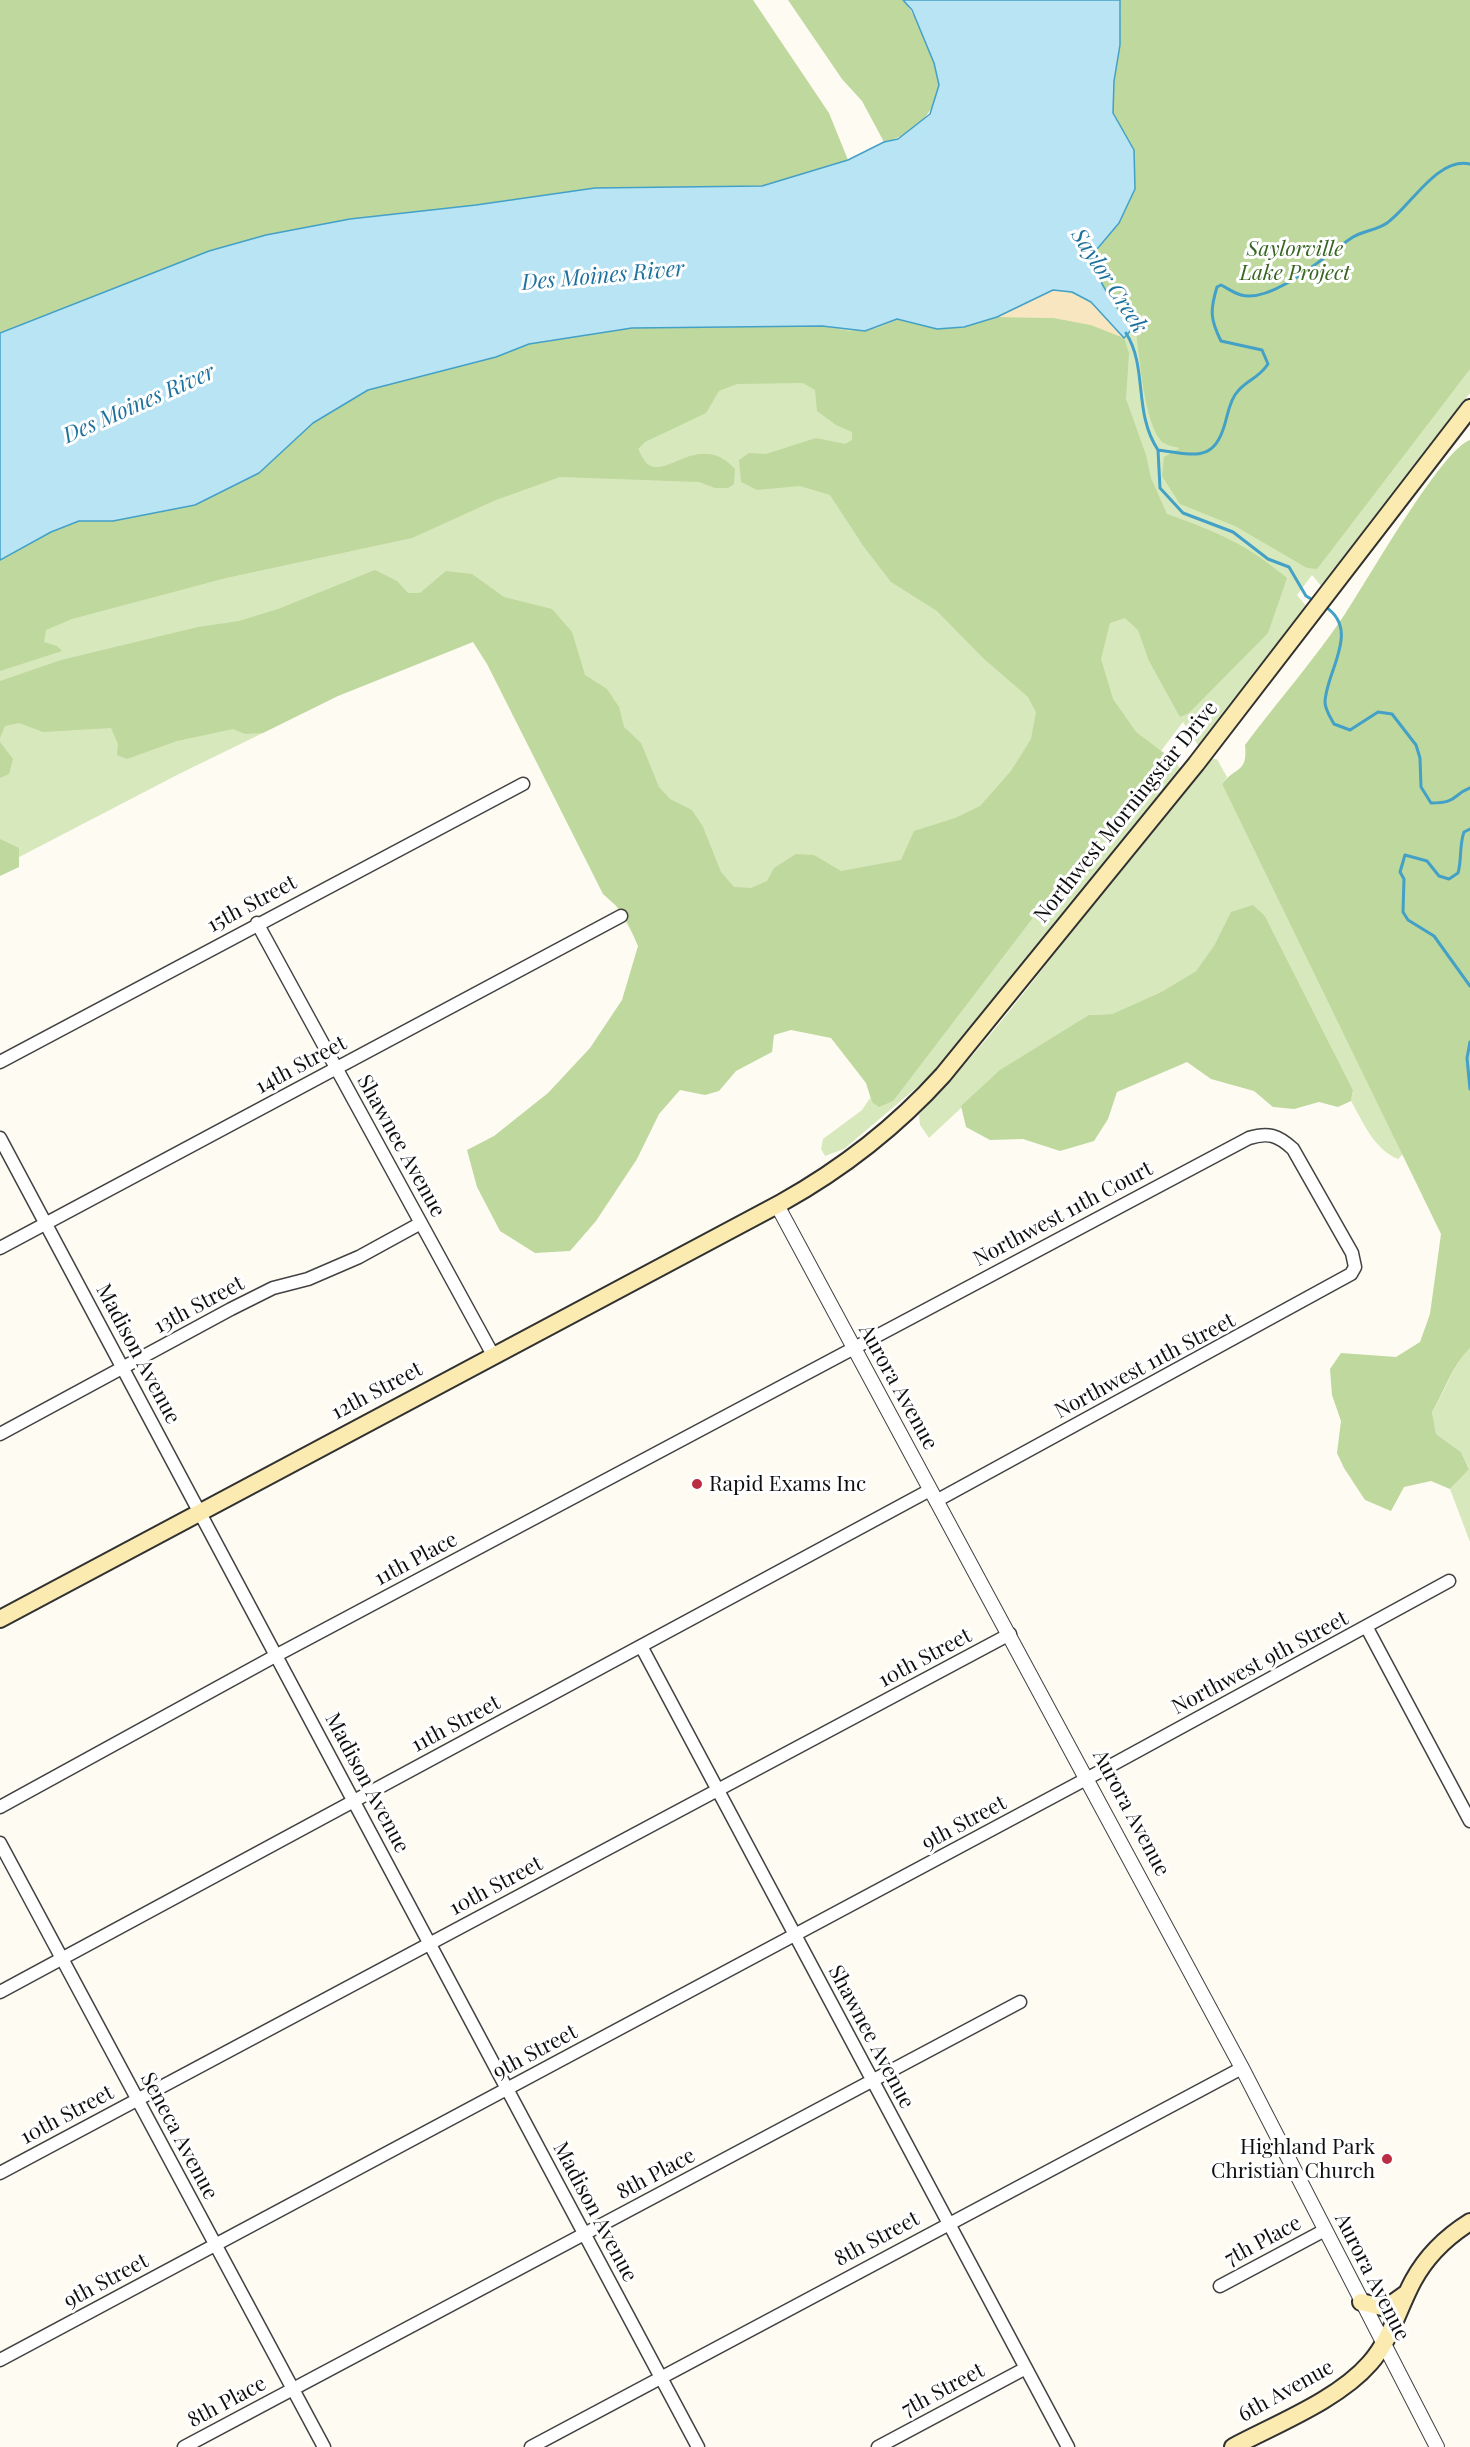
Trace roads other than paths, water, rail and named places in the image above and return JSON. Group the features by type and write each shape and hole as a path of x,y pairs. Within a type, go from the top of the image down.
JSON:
{"main road":[{"name":"Northwest Morningstar Drive","path":"777,1205 810,1186 871,1143 927,1093 1196,764 1470,408"},
{"name":"12th Street","path":"0,1619 777,1205"},
{"name":"6th Avenue","path":"1233,2447 1338,2391 1370,2363 1383,2345 1409,2290 1430,2256 1470,2222"},
{"path":"1361,2302 1386,2308 1409,2290"}],"street":[{"name":"15th Street","path":"0,1062 523,784"},
{"name":"14th Street","path":"0,1248 621,916"},
{"name":"Shawnee Avenue","path":"257,924 493,1355"},
{"name":"Northwest 11th Court","path":"853,1349 1249,1138 1262,1134 1273,1135 1282,1139 1293,1149"},
{"name":"Madison Avenue","path":"0,1138 698,2447"},
{"name":"Northwest 11th Street","path":"933,1495 1346,1280 1355,1267 1352,1253 1293,1149"},
{"name":"Aurora Avenue","path":"777,1205 853,1349 1088,1778 1242,2068 1437,2447"},
{"name":"13th Street","path":"0,1434 273,1288 308,1280 359,1257 421,1223"},
{"name":"11th Place","path":"0,1807 277,1655 853,1349"},
{"name":"11th Street","path":"0,1992 641,1646 933,1495"},
{"name":"Northwest 9th Street","path":"1088,1778 1367,1628 1449,1581"},
{"path":"1367,1628 1470,1821"},
{"name":"10th Street","path":"0,2173 1010,1634"},
{"name":"Shawnee Avenue","path":"641,1646 1068,2447"},
{"name":"9th Street","path":"0,2360 1088,1778"},
{"name":"Seneca Avenue","path":"0,1843 324,2447"},
{"name":"8th Place","path":"184,2447 871,2079 1020,2002"},
{"name":"8th Street","path":"531,2447 1242,2068"},
{"name":"7th Place","path":"1220,2286 1325,2230"},
{"name":"7th Street","path":"878,2447 1026,2368"}],"water":[{"name":"Des Moines River","path":"903,0 1120,0 1120,45 1114,81 1113,113 1134,150 1135,189 1119,223 1092,255 1098,275 1108,294 1133,328 1124,338 1091,302 1072,292 1053,290 997,317 964,327 937,329 897,319 865,331 822,326 632,328 529,344 496,357 368,390 313,423 259,473 195,505 113,521 79,521 51,532 0,560 0,333 209,251 266,235 350,219 476,205 595,188 762,186 848,160 884,142 898,139 930,114 939,85 934,63 912,10"}],"waterway":[{"name":"Saylor Creek","path":"1126,333 1137,361 1146,421 1158,450 1195,454 1211,449 1223,431 1236,393 1268,364 1262,350 1221,341 1212,314 1217,287 1221,285 1241,295 1254,296 1284,285 1353,237 1387,223 1425,184 1446,168 1458,164 1470,164"},
{"path":"1158,450 1160,488 1183,513 1233,532 1268,559 1289,567 1306,596 1313,600"},
{"path":"1324,606 1335,615 1340,626 1339,651 1325,702 1334,724 1350,730 1378,712 1392,714 1416,745 1420,758 1421,787 1431,803 1446,802 1470,788"},
{"path":"1470,829 1464,832 1462,837 1458,873 1449,879 1439,876 1427,861 1405,855 1400,872 1404,879 1403,912 1408,920 1434,936 1470,986"},
{"path":"1470,1042 1467,1058 1470,1089"}],"place":[{"name":"Rapid Exams Inc","path":"697,1484"},
{"name":"Highland Park Christian Church","path":"1387,2159"}],"park label":[{"name":"Saylorville Lake Project","path":"1295,261"}]}
